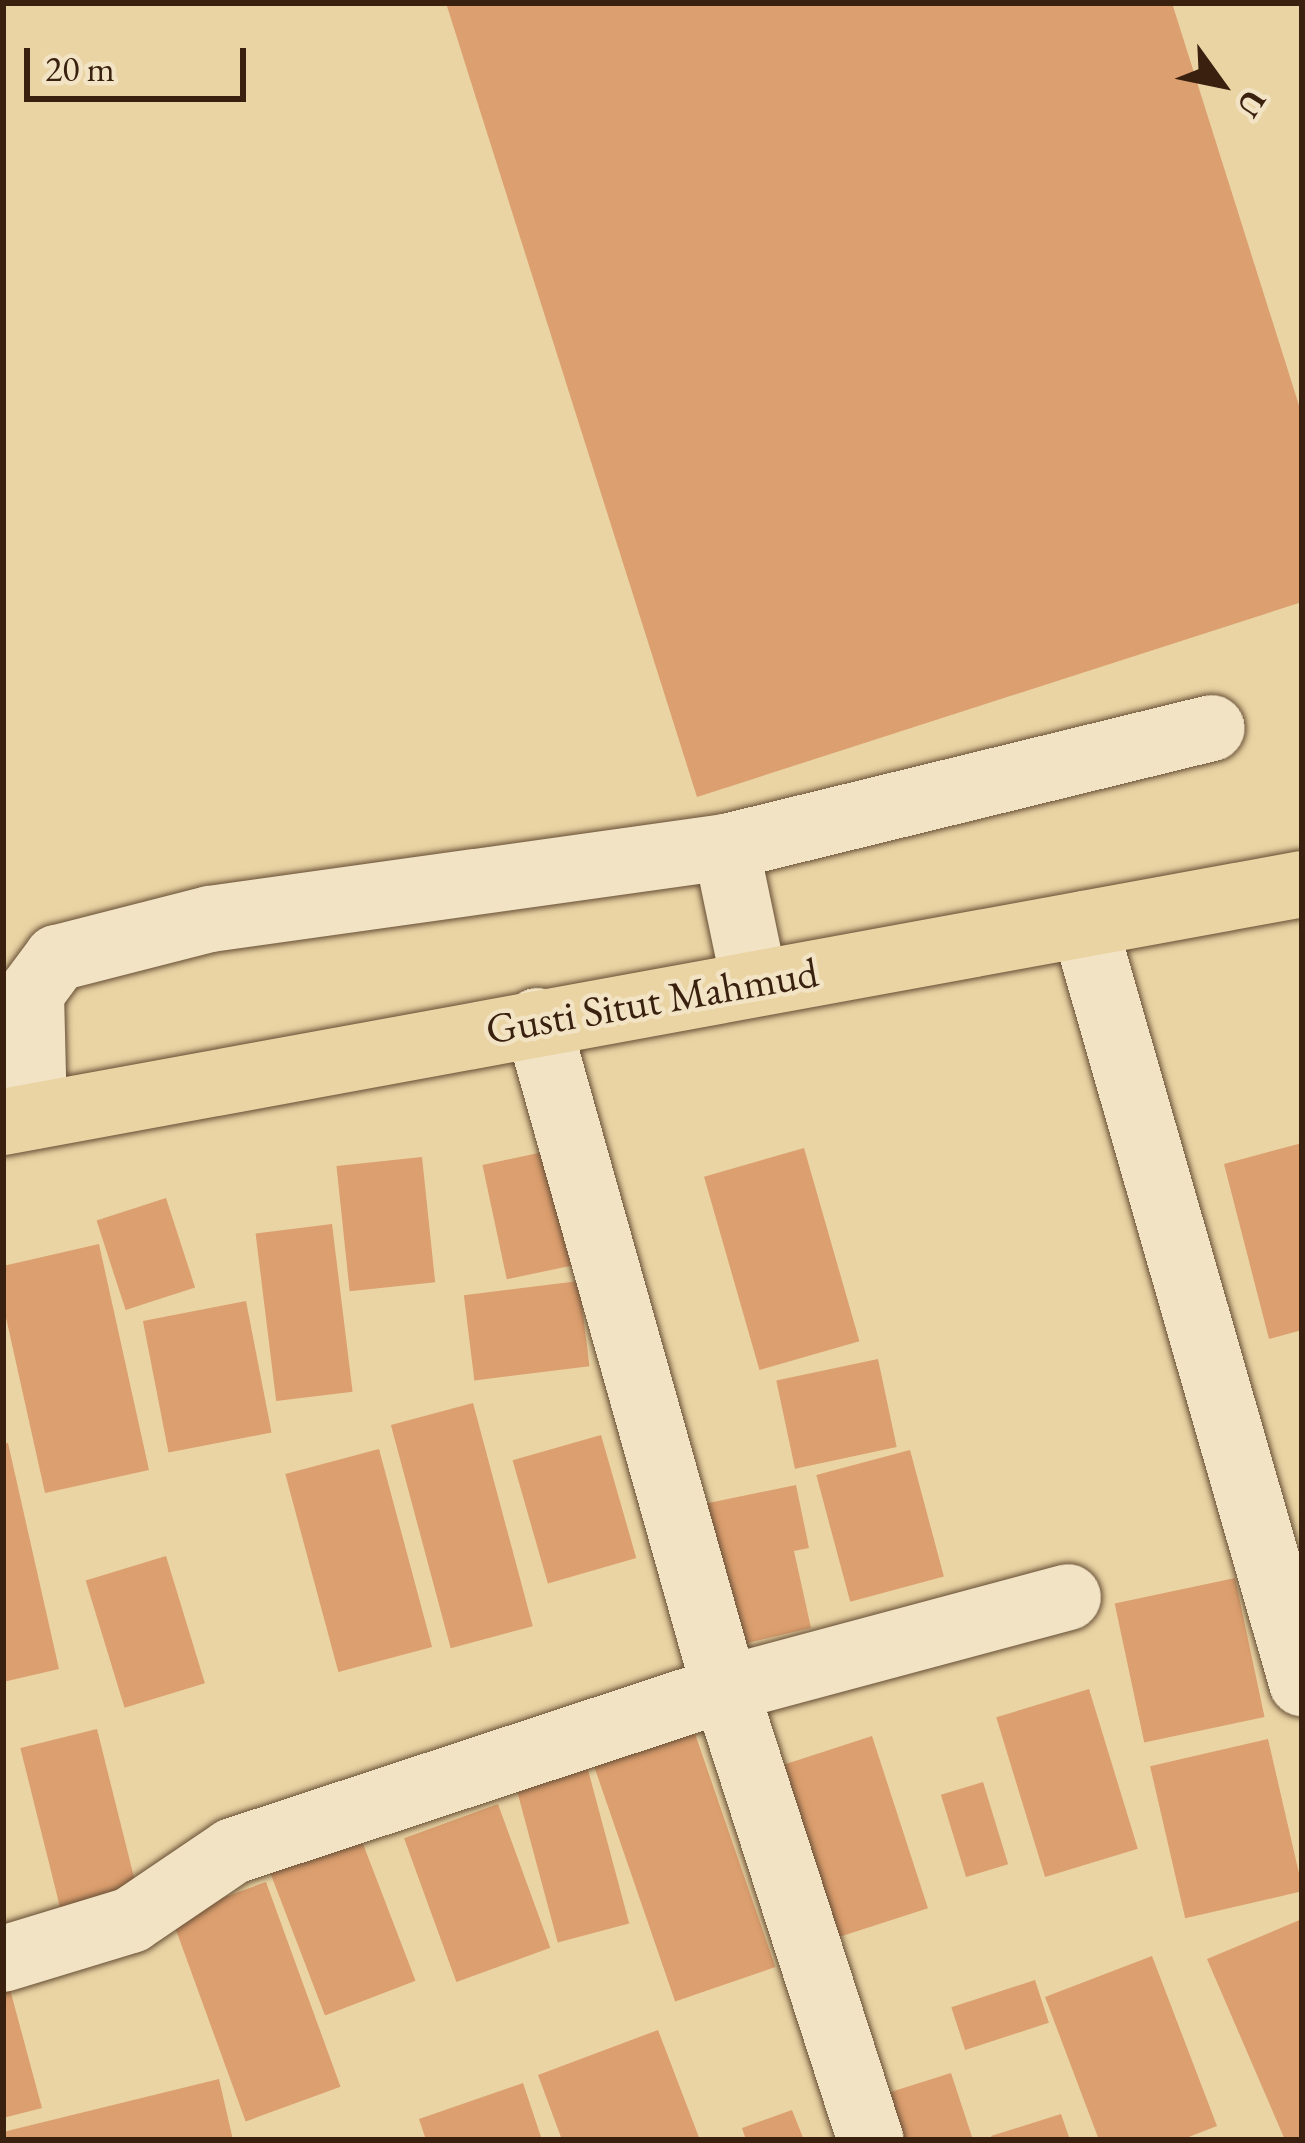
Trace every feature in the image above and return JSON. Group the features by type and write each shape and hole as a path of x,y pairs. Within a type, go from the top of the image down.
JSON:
{"highway":[{"name":"Gusti Situt Mahmud","path":"19,1119 1302,884"}],"street":[{"path":"19,1119 31,993 58,958 210,919 726,847 1213,728"},
{"path":"726,847 754,981"},
{"path":"1084,925 1302,1683"},
{"path":"537,1021 725,1689 871,2140"},
{"path":"3,1959 131,1920 233,1851 725,1689 1068,1597"}],"building":[{"path":"446,3 1172,3 1302,415 1302,602 697,797"},
{"path":"1302,1143 1302,1330 1269,1339 1224,1164"},
{"path":"804,1148 859,1341 759,1370 704,1177"},
{"path":"548,1151 572,1265 507,1279 482,1165"},
{"path":"422,1157 435,1282 350,1291 336,1166"},
{"path":"166,1198 195,1287 126,1310 97,1221"},
{"path":"332,1224 353,1392 276,1401 256,1233"},
{"path":"99,1244 149,1470 45,1493 3,1304 3,1266"},
{"path":"579,1281 589,1366 474,1380 464,1295"},
{"path":"246,1301 272,1433 168,1453 143,1321"},
{"path":"878,1359 897,1447 795,1469 776,1381"},
{"path":"473,1403 533,1626 451,1648 391,1425"},
{"path":"601,1435 636,1558 548,1583 513,1460"},
{"path":"8,1443 59,1669 3,1682 3,1444"},
{"path":"379,1449 432,1647 338,1672 285,1474"},
{"path":"910,1450 944,1577 850,1602 816,1475"},
{"path":"796,1485 809,1548 794,1551 811,1628 730,1647 694,1506"},
{"path":"166,1556 205,1683 125,1708 86,1581"},
{"path":"1235,1578 1265,1717 1144,1742 1115,1604"},
{"path":"1089,1689 1138,1849 1045,1877 996,1717"},
{"path":"692,1725 775,1967 675,2002 592,1760"},
{"path":"97,1729 139,1898 62,1917 20,1748"},
{"path":"872,1736 928,1908 820,1943 764,1771"},
{"path":"1268,1739 1302,1891 1185,1918 1150,1766"},
{"path":"587,1766 629,1923 558,1943 516,1785"},
{"path":"983,1782 1008,1864 966,1877 941,1795"},
{"path":"498,1804 550,1948 456,1982 404,1838"},
{"path":"360,1836 416,1981 325,2015 269,1871"},
{"path":"266,1882 341,2087 246,2121 171,1917"},
{"path":"1302,1919 1302,2140 1285,2140 1207,1959"},
{"path":"1152,1956 1217,2126 1181,2140 1099,2140 1045,1997"},
{"path":"1035,1980 1049,2023 965,2050 951,2007"},
{"path":"8,1982 42,2108 3,2118 3,1983"},
{"path":"658,2030 700,2140 562,2140 538,2075"},
{"path":"951,2073 973,2140 893,2140 878,2096"},
{"path":"219,2079 233,2140 3,2140 3,2132"},
{"path":"523,2083 542,2140 426,2140 419,2119"},
{"path":"792,2110 804,2140 746,2140 742,2128"},
{"path":"1061,2114 1070,2140 993,2140 991,2136"}]}
